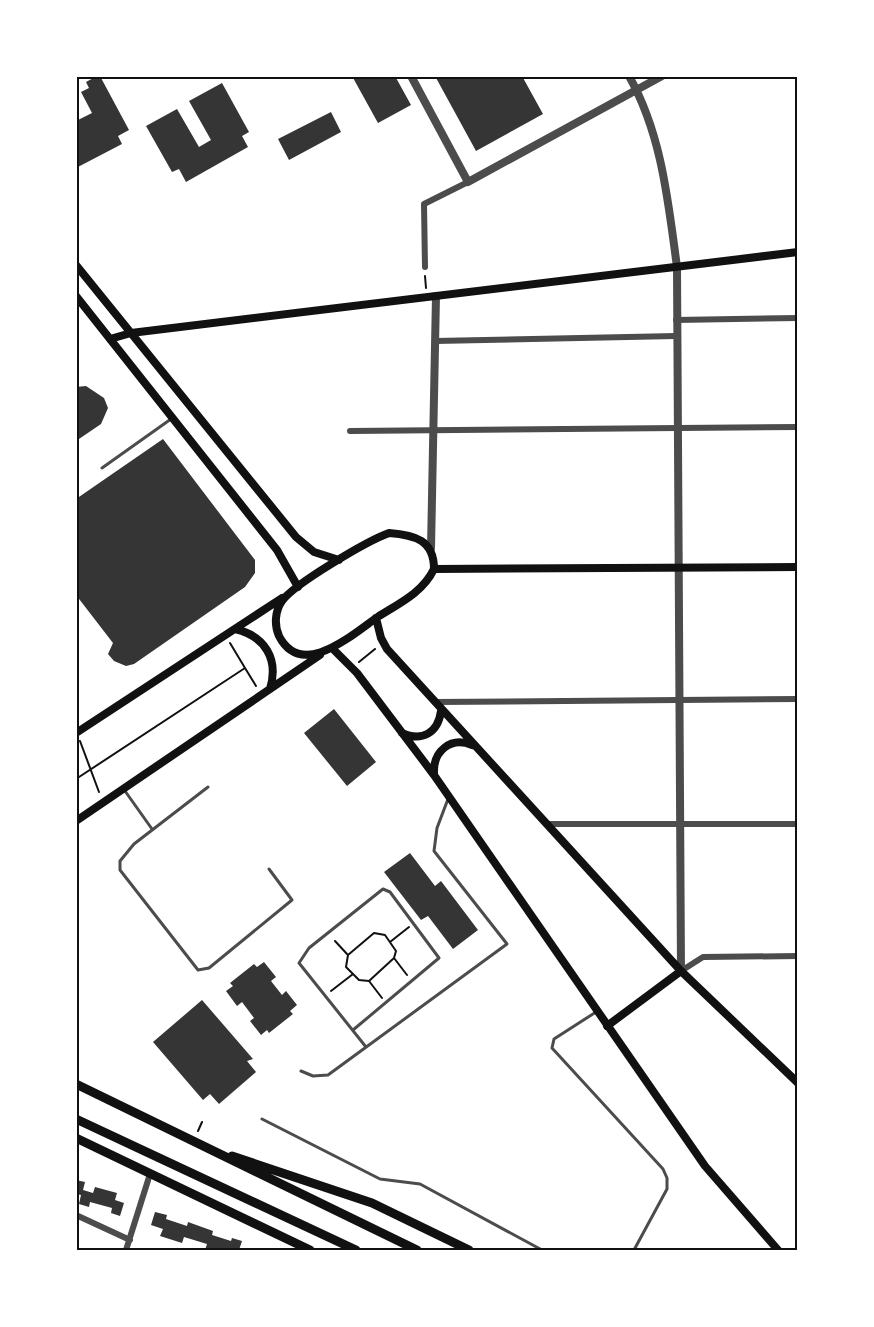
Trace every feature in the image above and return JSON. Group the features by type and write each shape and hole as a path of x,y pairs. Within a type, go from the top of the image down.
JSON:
{"highway":[{"path":"76,1078 80,1086 417,1251"},
{"path":"76,1119 356,1251"},
{"path":"182,1137 276,1172 372,1203 469,1251"},
{"path":"76,1138 310,1251"}],"main road":[{"path":"110,339 131,333 798,252"},
{"path":"76,265 296,537 314,552 339,560"},
{"path":"76,296 277,550 298,587"},
{"path":"76,821 422,588 434,569 430,548 421,539 410,535 389,533 369,540 77,733"},
{"path":"434,569 798,567"},
{"path":"287,594 276,613 276,624 285,644 304,655 329,650 352,668 434,774 705,1166 778,1251"},
{"path":"376,618 383,643 441,711 681,971 796,1080"},
{"path":"235,629 248,632 260,639 268,650 274,670 270,690"},
{"path":"401,733 412,737 423,737 433,731 439,722 441,711"},
{"path":"434,774 434,764 445,746 465,742 475,746"},
{"path":"608,1026 681,971"}],"street":[{"path":"411,76 468,182"},
{"path":"629,76 637,90 663,163 677,267 681,971"},
{"path":"425,267 424,204 662,76"},
{"path":"430,548 436,296"},
{"path":"676,320 798,318"},
{"path":"435,341 676,336"},
{"path":"350,431 798,427"},
{"path":"434,702 798,699"},
{"path":"546,824 798,824"},
{"path":"681,971 703,957 798,956"},
{"path":"126,1251 150,1174"},
{"path":"76,1215 130,1240"}],"lane":[{"path":"102,468 172,418"},
{"path":"208,787 152,829 125,852 120,861 120,870 198,970 209,968 292,900 269,869"},
{"path":"124,789 152,829"},
{"path":"301,1071 313,1076 328,1076 507,944 434,851 437,828 449,797"},
{"path":"353,1030 439,958 390,892 383,889 309,948 299,963 366,1047"},
{"path":"597,1011 554,1039 552,1048 663,1169 667,1178 667,1189 634,1251"},
{"path":"262,1119 380,1179 420,1184 542,1251"}],"path":[{"path":"425,267 426,297"},
{"path":"225,635 262,696"},
{"path":"352,668 383,643"},
{"path":"76,779 245,668"},
{"path":"77,733 104,803"},
{"path":"390,942 412,924"},
{"path":"369,981 394,958 396,951 385,935 374,933 348,955 346,966 359,980 369,981 385,1003"},
{"path":"335,941 348,955"},
{"path":"394,958 412,981"},
{"path":"326,995 353,974"}],"building":[{"path":"100,76 129,130 118,136 122,144 76,168 76,121 92,113 81,92 89,88 86,82"},
{"path":"352,76 395,76 411,105 378,123"},
{"path":"435,76 522,76 543,114 476,151"},
{"path":"222,83 249,132 242,136 248,147 186,182 179,169 172,172 146,126 177,109 199,147 211,140 189,101"},
{"path":"331,112 341,132 289,160 278,139"},
{"path":"86,386 104,398 108,408 101,424 76,441 76,387"},
{"path":"163,439 255,560 255,573 245,587 134,664 126,666 114,661 108,654 113,643 76,595 76,499"},
{"path":"334,709 376,762 347,786 304,733"},
{"path":"410,853 435,886 441,881 478,930 453,949 428,916 421,920 384,872"},
{"path":"264,962 276,977 271,981 282,995 286,991 297,1005 290,1011 293,1014 269,1033 267,1030 261,1035 250,1021 254,1018 242,1002 237,1006 226,991 233,986 230,983 254,964 257,967"},
{"path":"202,1000 253,1059 247,1061 256,1072 219,1104 210,1094 203,1100 153,1042"},
{"path":"76,1180 85,1182 83,1190 93,1193 95,1187 117,1193 115,1200 124,1203 120,1216 111,1213 112,1208 90,1202 89,1207 79,1204 81,1195 76,1194"},
{"path":"155,1212 167,1215 166,1219 187,1226 188,1222 213,1231 212,1235 231,1241 232,1238 242,1241 239,1250 205,1250 207,1244 184,1237 182,1243 160,1236 163,1229 151,1225"}]}
